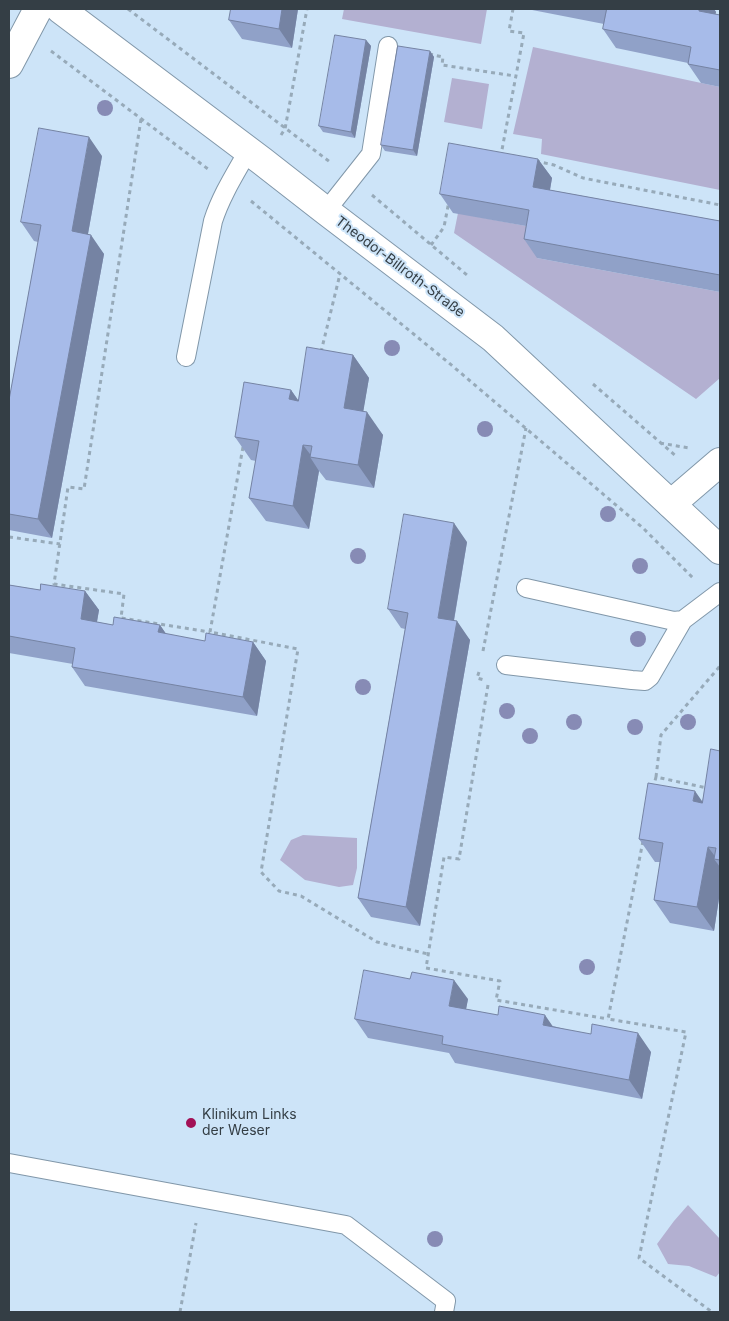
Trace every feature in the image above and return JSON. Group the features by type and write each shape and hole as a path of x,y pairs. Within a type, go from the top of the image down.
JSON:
{"street":[{"name":"Theodor-Billroth-Straße","path":"60,9 493,338 720,550"},
{"path":"9,64 32,20"},
{"path":"671,504 720,462"}],"lane":[{"path":"326,211 371,154 388,46"},
{"path":"186,357 213,221 228,184 255,156"},
{"path":"526,588 674,621 683,620"},
{"path":"506,665 645,681 650,677 683,620 717,595"},
{"path":"9,1163 346,1225 446,1301 444,1312"}],"path":[{"path":"255,156 285,128 307,9"},
{"path":"510,156 500,155 524,33 509,31 513,9"},
{"path":"32,20 141,118 244,196 449,363 643,528 717,595"},
{"path":"388,46 443,57 442,65 515,76"},
{"path":"141,118 84,489 68,487 54,584 124,594 121,618 210,632 298,649 261,872 278,891 301,896 377,942 428,954"},
{"path":"527,160 554,165 583,178 720,205"},
{"path":"410,276 444,227 449,200"},
{"path":"320,356 340,274"},
{"path":"481,659 526,428"},
{"path":"210,632 244,443"},
{"path":"9,537 60,544"},
{"path":"652,796 662,736 720,666"},
{"path":"479,669 478,678 489,680 459,859 444,857 426,968 500,981 496,1000 686,1032 639,1258 712,1312"},
{"path":"656,777 708,788"},
{"path":"608,1018 644,835"},
{"path":"180,1312 200,1198"}],"shaded area":[{"path":"344,9 487,9 481,44 342,19"},
{"path":"533,47 720,87 720,190 541,154 542,139 513,134"},
{"path":"452,78 489,84 482,129 444,122"},
{"path":"458,213 542,229 537,258 720,292 720,378 696,399 454,233"},
{"path":"303,835 357,838 357,868 353,885 339,887 305,880 280,860 291,840"},
{"path":"688,1205 720,1239 720,1272 716,1277 689,1266 668,1264 657,1244"}],"building":[{"path":"231,9 282,9 279,29 229,20"},
{"path":"607,9 699,9 699,11 720,15 720,70 688,64 691,47 603,29"},
{"path":"335,35 366,40 351,132 319,126"},
{"path":"398,46 430,51 413,150 381,145"},
{"path":"39,128 89,137 72,231 91,235 38,519 9,514 9,400 41,225 21,222"},
{"path":"449,143 538,159 533,187 720,221 720,275 524,239 529,210 440,194"},
{"path":"307,347 353,355 344,408 367,412 358,465 310,457 312,446 303,445 293,506 249,498 259,441 235,437 244,382 291,390 289,399 298,401"},
{"path":"404,514 454,523 438,618 457,621 406,907 358,898 408,613 388,609"},
{"path":"41,584 85,591 81,619 113,625 114,617 160,625 158,632 205,641 206,633 253,642 243,697 72,667 75,648 9,636 9,585 40,590"},
{"path":"711,749 720,751 720,860 714,859 716,848 708,847 697,907 654,900 663,843 639,839 648,783 695,791 693,801 702,803"},
{"path":"364,970 410,979 412,972 454,980 449,1006 498,1015 499,1006 545,1015 543,1025 591,1034 592,1024 638,1033 629,1080 442,1044 443,1036 355,1019"}],"place":[{"name":"Klinikum Links der Weser","path":"191,1123"}]}
